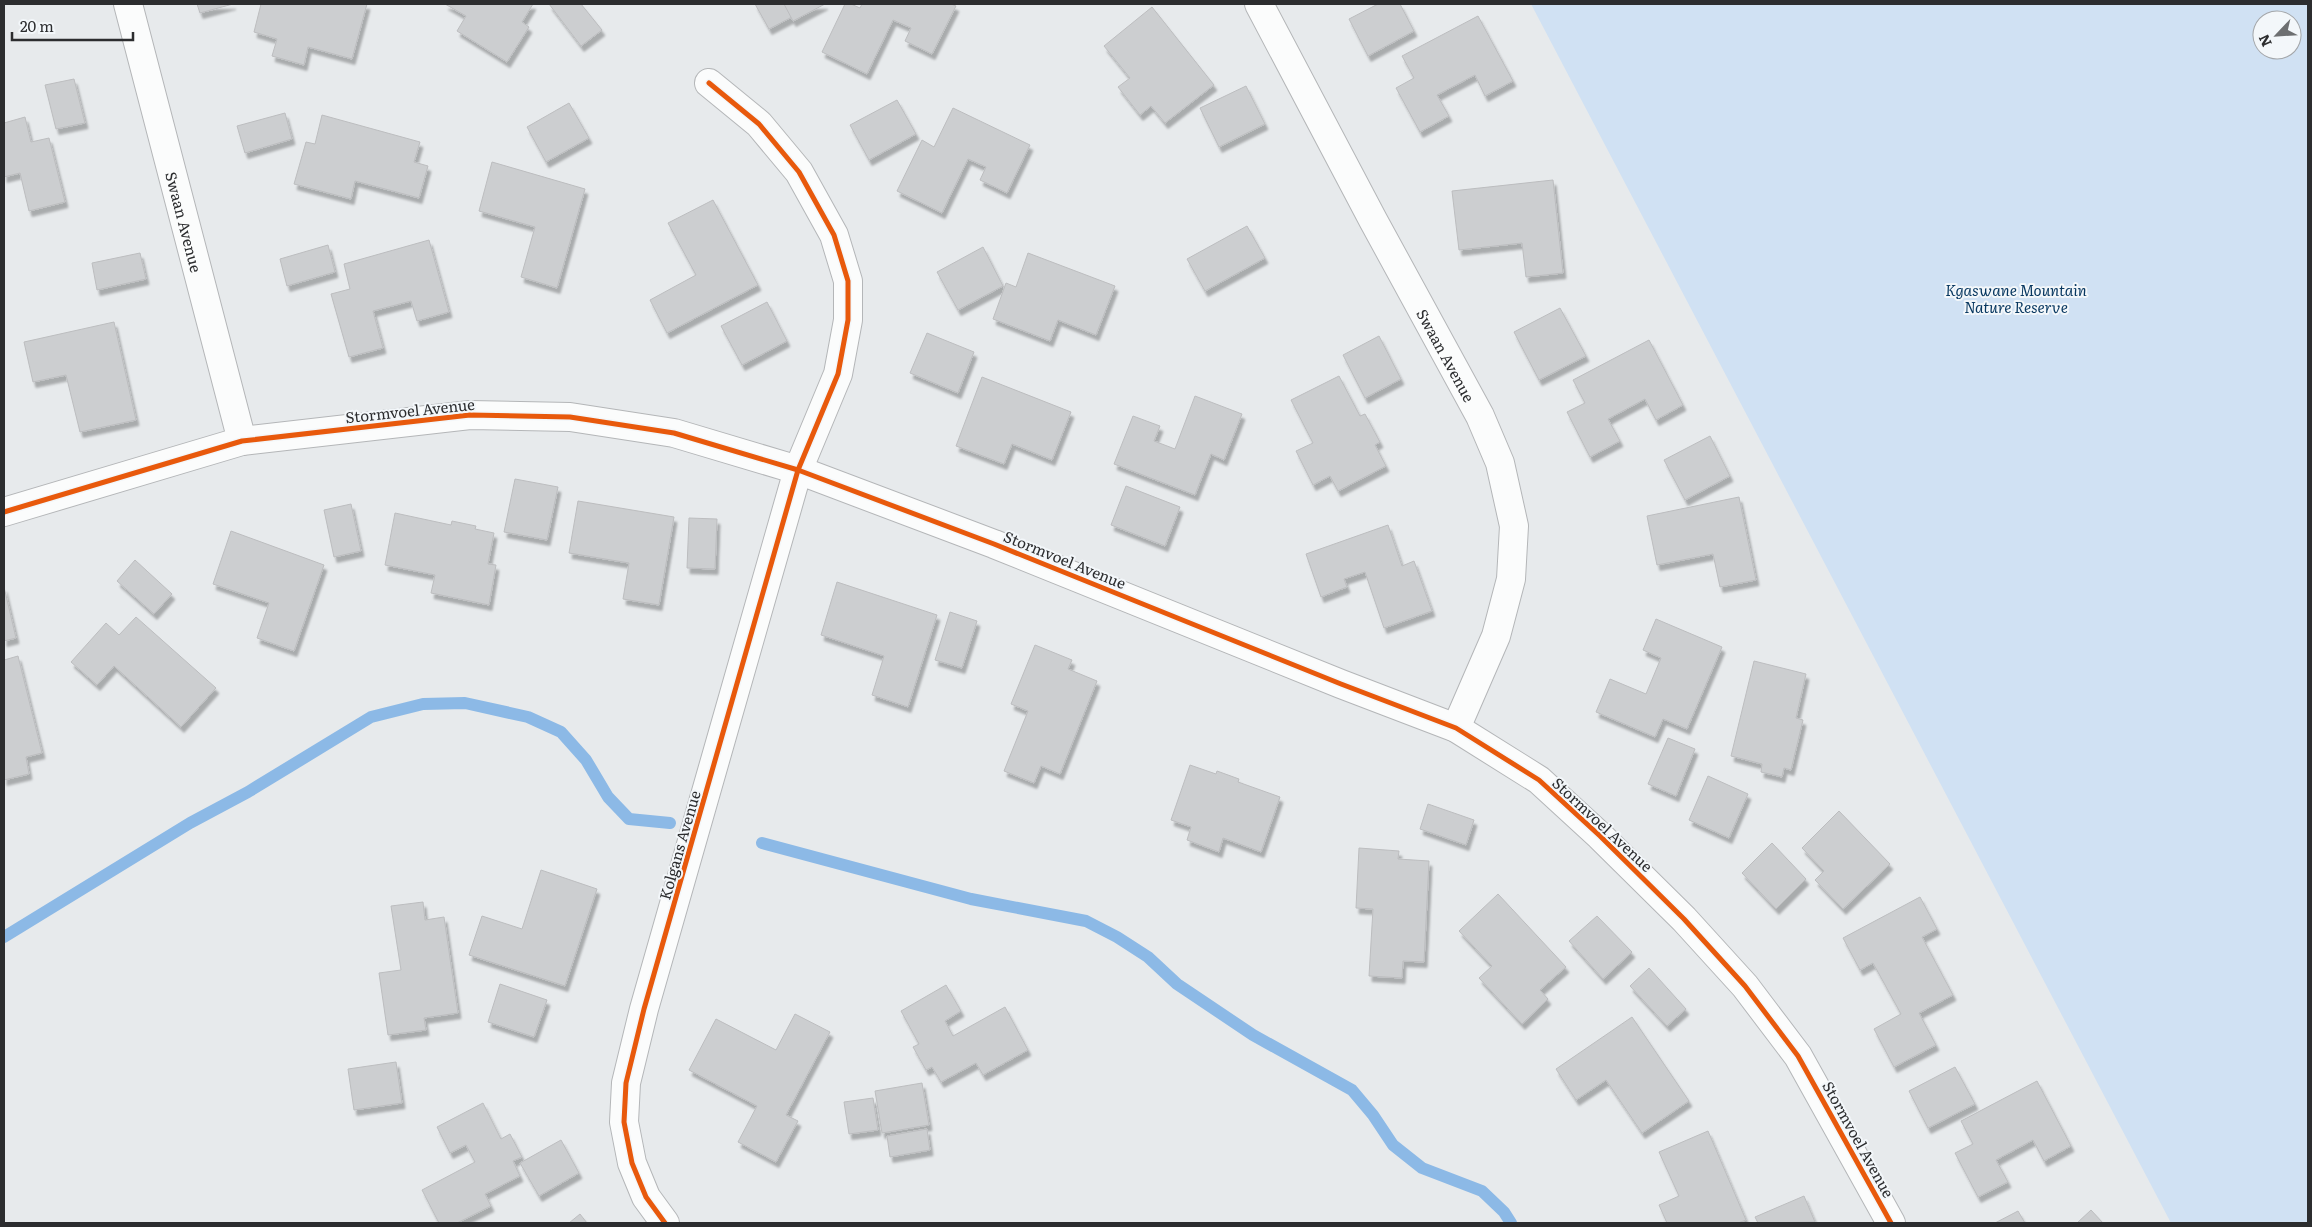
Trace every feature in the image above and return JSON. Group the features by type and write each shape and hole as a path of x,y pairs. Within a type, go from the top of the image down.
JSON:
{"street":[{"name":"Swaan Avenue","path":"128,4 242,441"},
{"name":"Swaan Avenue","path":"1259,4 1373,220 1480,416 1500,464 1514,526 1511,579 1496,636 1456,728"},
{"name":"Kolgans Avenue","path":"665,1223 646,1197 632,1163 624,1122 626,1083 644,1009 798,470 838,374 848,320 848,281 834,234 799,172 759,124 709,83"},
{"name":"Stormvoel Avenue","path":"4,512 242,441 470,415 570,417 674,433 798,470 994,544 1341,684 1456,728 1539,780 1600,836 1684,919 1745,986 1798,1056 1891,1223"}],"green space":[{"name":"Kgaswane Mountain Nature Reserve","path":"1531,4 2308,4 2308,1223 2171,1223"}],"building":[{"path":"197,4 233,4 200,13"},
{"path":"261,4 367,4 352,59 308,47 304,65 272,56 277,39 254,32"},
{"path":"445,4 533,4 522,22 529,27 507,62 457,31 466,16"},
{"path":"549,4 581,4 602,30 581,46"},
{"path":"755,4 784,4 792,17 769,29"},
{"path":"784,4 825,4 793,21"},
{"path":"845,4 851,4 860,8 862,4 951,4 956,6 932,54 905,41 911,28 893,20 867,74 822,52"},
{"path":"1378,4 1400,4 1414,31 1368,56 1349,19"},
{"path":"1152,7 1214,85 1165,123 1151,106 1140,115 1118,87 1130,78 1104,46"},
{"path":"1478,16 1513,81 1485,96 1475,75 1437,95 1449,116 1420,132 1396,88 1414,78 1402,56"},
{"path":"74,79 85,123 56,129 45,85"},
{"path":"1246,86 1265,124 1219,147 1200,108"},
{"path":"897,100 916,134 869,160 850,125"},
{"path":"569,103 589,138 546,162 527,127"},
{"path":"953,108 1030,145 1007,193 980,180 986,167 968,159 942,213 897,191 922,140 934,147"},
{"path":"285,113 292,139 245,153 237,126"},
{"path":"322,115 420,142 414,162 428,166 419,198 355,181 351,199 294,184 306,142 315,144"},
{"path":"25,117 31,142 49,138 65,202 29,211 20,173 4,177 4,123"},
{"path":"492,162 585,189 557,288 521,277 535,227 479,211"},
{"path":"1553,180 1563,273 1526,277 1522,243 1459,250 1452,191"},
{"path":"713,200 758,285 667,333 650,300 696,275 668,223"},
{"path":"1247,226 1265,258 1205,291 1187,259"},
{"path":"429,240 449,312 417,321 411,301 373,311 383,348 349,357 331,294 350,289 344,264"},
{"path":"328,245 335,272 287,286 280,259"},
{"path":"983,247 1003,286 958,310 937,272"},
{"path":"140,253 146,279 97,290 92,263"},
{"path":"1028,253 1115,286 1096,335 1058,320 1050,341 993,319 1006,283 1016,287"},
{"path":"767,302 787,341 742,365 721,326"},
{"path":"1560,308 1586,356 1539,380 1514,332"},
{"path":"114,322 136,420 80,432 66,375 33,382 24,342"},
{"path":"927,333 974,352 958,393 910,373"},
{"path":"1379,336 1401,379 1365,398 1343,355"},
{"path":"1649,340 1683,405 1656,420 1645,399 1608,419 1620,441 1590,457 1567,412 1585,403 1573,380"},
{"path":"1339,376 1360,416 1365,414 1380,442 1375,445 1386,466 1338,491 1330,476 1313,485 1296,451 1313,443 1291,400"},
{"path":"982,377 1071,412 1052,460 1012,444 1004,464 956,446"},
{"path":"1195,396 1242,414 1224,460 1211,454 1195,495 1114,464 1133,416 1160,426 1154,441 1175,449"},
{"path":"1710,436 1730,476 1685,500 1664,460"},
{"path":"515,479 558,487 547,540 504,532"},
{"path":"1126,486 1180,507 1165,546 1111,525"},
{"path":"1739,497 1756,580 1720,587 1713,554 1657,565 1647,516"},
{"path":"578,501 674,517 659,605 623,599 629,563 569,553"},
{"path":"351,504 361,551 334,557 324,510"},
{"path":"395,513 451,525 452,521 476,526 475,529 494,533 488,564 496,565 489,605 431,593 435,575 385,565"},
{"path":"689,518 717,519 715,569 687,568"},
{"path":"1388,525 1402,566 1414,561 1432,611 1384,628 1365,572 1344,579 1347,587 1321,597 1306,554"},
{"path":"231,531 324,565 294,651 257,638 269,603 213,584"},
{"path":"135,560 172,594 154,614 117,581"},
{"path":"837,582 937,615 908,707 872,695 884,656 821,635"},
{"path":"4,587 16,638 4,641"},
{"path":"950,612 977,621 962,668 935,660"},
{"path":"136,617 216,688 181,727 114,666 97,685 71,662 106,623 119,635"},
{"path":"1656,619 1722,647 1687,729 1663,719 1655,737 1596,712 1610,679 1646,694 1661,658 1643,650"},
{"path":"1035,645 1072,660 1068,669 1097,681 1060,774 1041,766 1034,783 1004,771 1028,711 1011,704"},
{"path":"18,656 42,753 26,757 29,774 4,780 4,660"},
{"path":"1754,661 1806,674 1796,718 1803,720 1791,770 1784,768 1782,777 1761,772 1762,764 1731,756"},
{"path":"1668,738 1695,749 1676,796 1648,784"},
{"path":"1190,765 1216,774 1217,771 1239,779 1238,782 1280,797 1261,852 1223,838 1219,852 1187,840 1191,827 1171,820"},
{"path":"1708,776 1748,794 1729,838 1689,820"},
{"path":"1428,804 1474,820 1466,845 1420,829"},
{"path":"1839,811 1890,864 1843,909 1815,880 1824,871 1802,848"},
{"path":"1772,843 1806,879 1776,909 1742,873"},
{"path":"1359,848 1399,851 1398,859 1429,861 1424,962 1403,961 1402,978 1369,976 1373,909 1356,908"},
{"path":"541,870 597,889 565,986 469,955 482,916 522,929"},
{"path":"1498,894 1566,967 1540,990 1548,999 1522,1024 1479,978 1492,966 1459,931"},
{"path":"1920,897 1937,929 1922,937 1953,995 1919,1013 1936,1045 1894,1067 1874,1029 1901,1014 1873,963 1860,970 1843,938"},
{"path":"423,902 425,920 444,917 458,1013 424,1018 426,1030 388,1035 379,973 401,970 391,906"},
{"path":"1597,916 1632,952 1603,979 1569,941"},
{"path":"1649,968 1686,1009 1667,1026 1630,986"},
{"path":"500,984 547,1000 534,1037 488,1022"},
{"path":"946,985 961,1011 945,1021 953,1036 1005,1007 1028,1050 983,1075 976,1063 941,1082 932,1067 926,1070 913,1047 919,1044 901,1011"},
{"path":"795,1014 830,1032 786,1115 798,1121 776,1162 738,1142 757,1106 689,1070 716,1019 776,1050"},
{"path":"1632,1017 1689,1101 1642,1133 1606,1080 1576,1100 1556,1069"},
{"path":"396,1062 402,1103 354,1110 348,1069"},
{"path":"1955,1067 1975,1104 1928,1128 1909,1091"},
{"path":"2037,1081 2071,1146 2044,1161 2033,1140 1996,1160 2008,1182 1978,1197 1955,1153 1973,1144 1961,1121"},
{"path":"922,1083 929,1125 882,1133 875,1091"},
{"path":"873,1098 878,1130 849,1134 844,1102"},
{"path":"483,1103 501,1139 510,1134 522,1157 513,1161 520,1176 485,1194 491,1206 457,1223 439,1223 422,1190 475,1162 466,1145 450,1153 437,1127"},
{"path":"927,1129 930,1150 890,1157 887,1136"},
{"path":"1708,1131 1746,1220 1738,1223 1667,1223 1659,1205 1679,1196 1659,1152"},
{"path":"561,1140 579,1173 539,1196 520,1163"},
{"path":"1804,1196 1815,1222 1758,1223 1755,1217"},
{"path":"2091,1210 2103,1223 2077,1223"},
{"path":"2018,1211 2025,1223 1995,1223"},
{"path":"580,1214 587,1223 569,1223"}],"waterway":[{"path":"4,937 190,823 248,792 371,717 423,704 465,703 528,717 561,732 586,760 608,797 629,819 670,823"},
{"path":"762,843 971,899 1086,921 1117,937 1148,957 1177,984 1253,1035 1352,1090 1373,1115 1393,1145 1422,1168 1482,1191 1504,1212 1511,1223"}],"cycle path":[{"path":"665,1223 646,1197 632,1163 624,1122 626,1083 644,1009 798,470 838,374 848,320 848,281 834,235 799,172 759,124 709,83"},
{"path":"4,512 242,441 470,415 570,417 674,433 798,470 994,544 1341,684 1456,728 1539,780 1600,836 1684,919 1745,986 1798,1056 1891,1223"}]}
